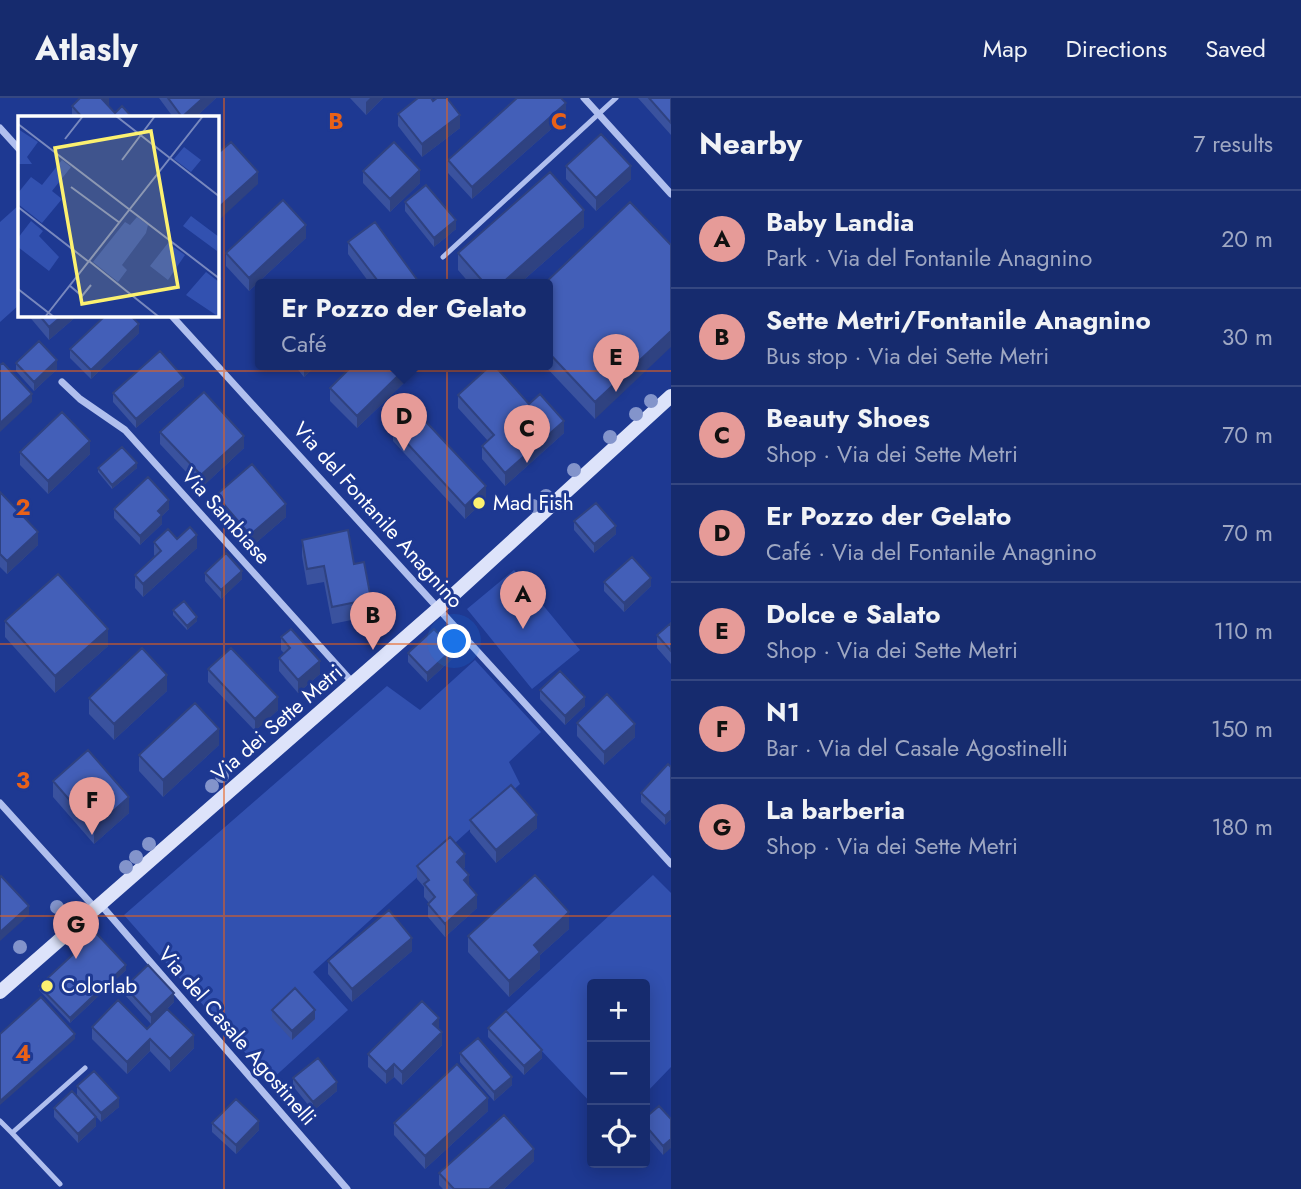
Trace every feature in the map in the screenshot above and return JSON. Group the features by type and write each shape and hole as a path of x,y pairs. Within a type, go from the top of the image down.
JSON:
{"street":[{"path":"584,98 671,194"},
{"path":"0,128 18,148"},
{"name":"Via del Fontanile Anagnino","path":"173,317 671,864"},
{"name":"Via Sambiase","path":"62,383 125,430 353,683"},
{"name":"Via dei Sette Metri","path":"0,992 439,608 671,396"},
{"name":"Via del Casale Agostinelli","path":"0,803 99,907 347,1189"}],"lane":[{"path":"443,257 616,98"},
{"path":"12,1133 85,1068"},
{"path":"0,1121 60,1184"}],"shaded area":[{"path":"18,206 18,306 0,322 0,222"},
{"path":"514,570 580,650 532,689 467,609"},
{"path":"475,660 541,732 509,762 520,784 313,972 348,1010 270,1081 124,915 387,686 420,710"},
{"path":"653,875 671,893 671,1067 650,1089 650,979 587,979 587,1099 505,1012"}],"building":[{"path":"80,98 103,98 115,113 122,106 131,116 81,116 72,106"},
{"path":"168,98 203,98 183,116"},
{"path":"418,98 431,98 433,101 447,98 460,115 422,144 398,114"},
{"path":"517,98 561,98 566,103 472,187 448,160"},
{"path":"649,98 671,98 671,123"},
{"path":"601,134 631,166 596,198 566,166"},
{"path":"231,142 258,172 219,207 219,152"},
{"path":"394,142 420,170 390,199 363,171"},
{"path":"550,172 584,210 507,279 481,279 458,253"},
{"path":"426,185 456,220 434,238 405,202"},
{"path":"283,200 306,225 249,278 226,253"},
{"path":"630,202 671,245 671,331 595,402 553,357 553,279 549,279"},
{"path":"375,222 417,279 376,279 348,242"},
{"path":"41,317 61,317 49,327"},
{"path":"104,317 132,317 139,324 91,370 70,349"},
{"path":"39,341 57,360 34,382 16,363"},
{"path":"160,351 184,378 136,419 113,393"},
{"path":"3,363 32,394 0,423 0,365"},
{"path":"348,370 404,370 357,416 330,388"},
{"path":"486,370 498,370 529,404 540,394 564,421 505,473 482,446 494,435 458,395"},
{"path":"204,392 244,436 201,475 160,432"},
{"path":"414,409 486,486 465,506 393,428"},
{"path":"62,412 90,441 48,481 20,452"},
{"path":"122,447 137,463 112,485 98,468"},
{"path":"252,464 286,504 250,535 216,495"},
{"path":"148,477 169,500 158,511 162,515 140,536 114,509"},
{"path":"0,492 38,532 7,561 0,554"},
{"path":"596,503 616,526 594,544 574,521"},
{"path":"190,527 197,535 143,584 135,575 161,551 154,542 168,529 177,539"},
{"path":"348,530 354,564 364,562 371,599 332,607 324,566 307,569 302,540"},
{"path":"226,553 242,571 221,590 205,573"},
{"path":"632,557 651,578 624,603 604,582"},
{"path":"58,574 108,629 55,676 5,621"},
{"path":"184,601 197,617 187,626 173,610"},
{"path":"388,605 395,613 374,631 367,623"},
{"path":"671,623 671,651 657,635"},
{"path":"291,629 320,661 298,680 279,658 290,648 281,637"},
{"path":"434,629 453,649 427,673 408,653"},
{"path":"142,648 167,675 114,724 89,698"},
{"path":"231,648 278,697 255,719 208,669"},
{"path":"560,671 585,697 565,716 540,690"},
{"path":"607,694 635,724 604,752 577,723"},
{"path":"195,703 219,729 163,780 139,755"},
{"path":"88,750 129,797 94,828 53,781"},
{"path":"668,764 671,767 671,810 665,816 641,793"},
{"path":"511,785 537,815 496,850 470,820"},
{"path":"450,837 465,854 457,862 469,875 464,880 477,895 445,924 428,904 435,897 424,884 429,880 417,866"},
{"path":"535,875 569,912 534,945 540,952 509,981 468,936"},
{"path":"0,877 29,906 0,932"},
{"path":"389,910 412,938 352,989 328,961"},
{"path":"96,933 126,965 70,1018 39,986"},
{"path":"148,965 174,993 151,1015 125,987"},
{"path":"295,988 315,1010 292,1031 272,1010"},
{"path":"41,997 75,1034 0,1101 0,1034"},
{"path":"118,1000 147,1029 167,1009 194,1035 170,1059 150,1039 127,1062 92,1027"},
{"path":"422,1001 439,1018 433,1024 442,1032 402,1072 394,1064 386,1072 368,1054"},
{"path":"506,1011 542,1050 524,1066 488,1028"},
{"path":"478,1038 512,1077 494,1092 460,1053"},
{"path":"318,1058 337,1082 313,1102 293,1078"},
{"path":"457,1064 488,1098 425,1156 394,1123"},
{"path":"94,1071 119,1098 101,1113 77,1086"},
{"path":"72,1091 96,1117 78,1134 54,1108"},
{"path":"236,1099 259,1121 236,1145 212,1123"},
{"path":"659,1106 671,1119 671,1139 663,1146 650,1131 650,1114"},
{"path":"504,1115 534,1149 489,1189 454,1189 439,1173"}],"place":[{"name":"Dolce e Salato","path":"616,392"},
{"name":"Er Pozzo der Gelato","path":"404,451"},
{"name":"Beauty Shoes","path":"527,463"},
{"name":"Mad Fish","path":"479,503"},
{"name":"Baby Landia","path":"523,629"},
{"name":"Sette Metri/Fontanile Anagnino","path":"373,650"},
{"name":"N1","path":"92,835"},
{"name":"La barberia","path":"76,959"},
{"name":"Colorlab","path":"47,986"}]}
